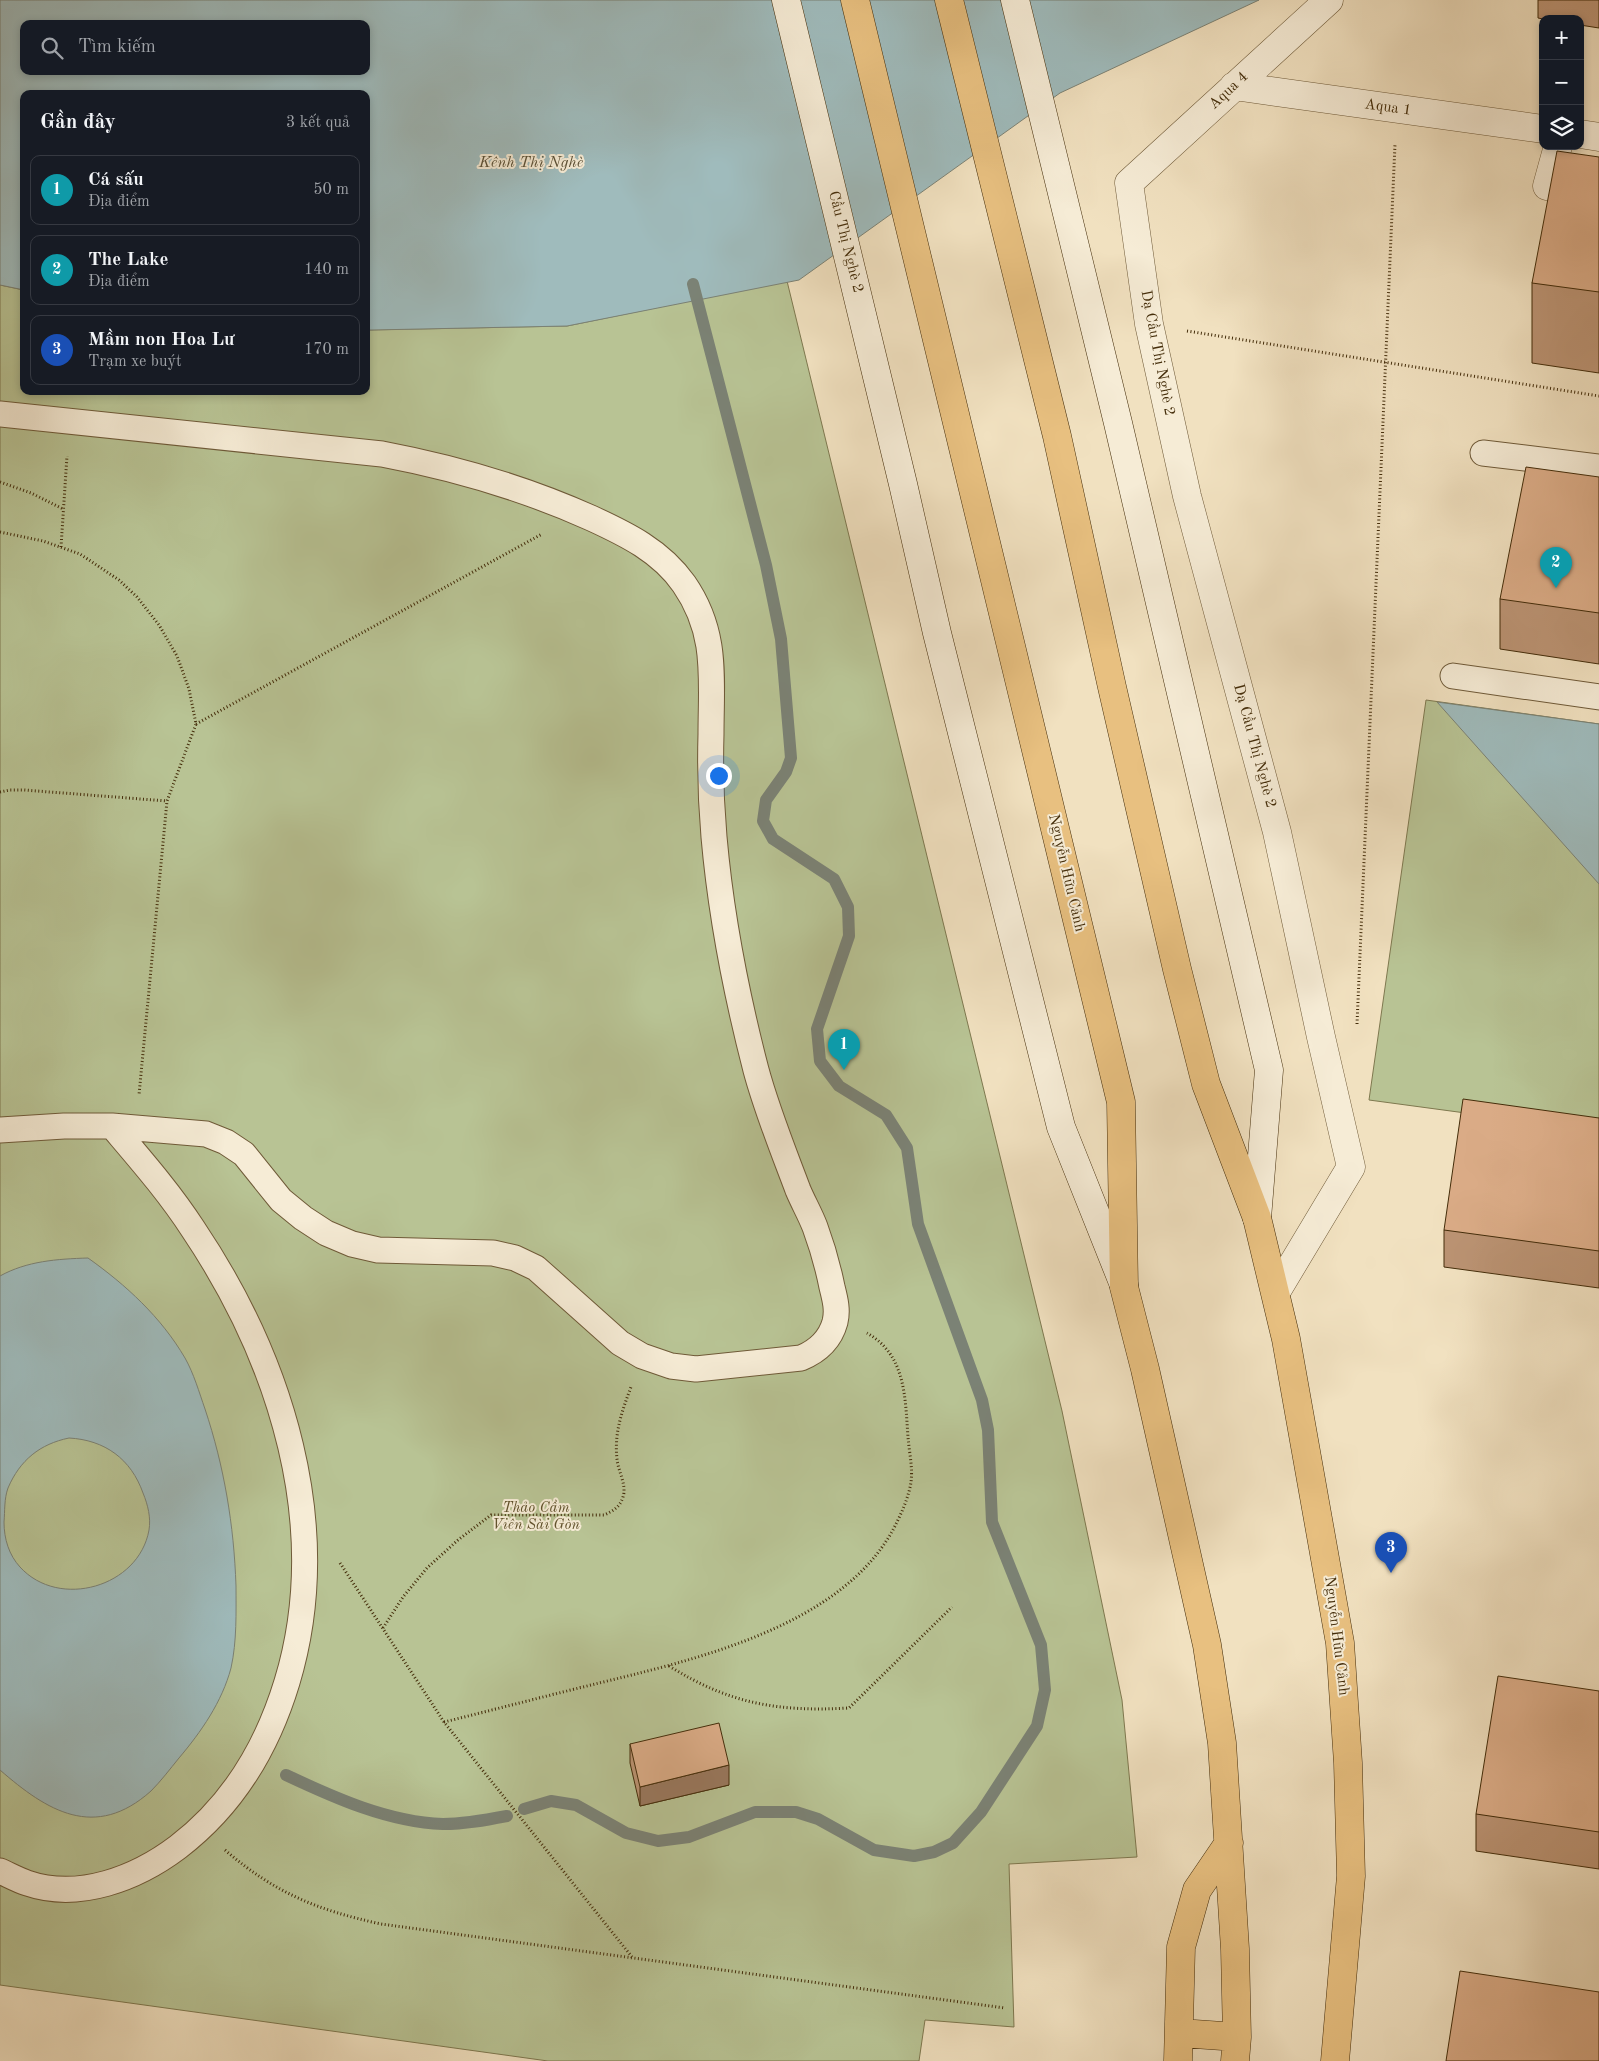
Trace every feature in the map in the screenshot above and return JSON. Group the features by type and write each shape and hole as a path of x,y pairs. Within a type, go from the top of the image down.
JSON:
{"main road":[{"name":"Cầu Thị Nghè 2","path":"786,0 903,484"},
{"name":"Nguyễn Hữu Cảnh","path":"855,0 1121,1102 1124,1286"},
{"name":"Nguyễn Hữu Cảnh","path":"949,0 1057,436 1116,707 1177,969 1206,1084 1258,1218 1276,1292 1316,1500 1340,1643 1348,1763 1351,1876 1335,2061"},
{"name":"Nguyễn Hữu Cảnh","path":"1015,0 1118,424 1269,1070 1258,1218"},
{"name":"Aqua 4","path":"1130,183 1329,0"},
{"name":"Aqua 1","path":"1234,86 1539,128"},
{"path":"1584,135 1599,137"},
{"path":"1547,186 1557,150"},
{"name":"Dạ Cầu Thị Nghè 2","path":"1130,183 1149,324 1188,496 1277,832 1320,1037 1351,1167 1276,1292"},
{"name":"Nguyễn Hữu Cảnh","path":"903,484 942,652 1061,1127 1124,1286 1145,1369 1207,1645 1222,1743 1235,1949 1236,2049"},
{"path":"1178,2061 1182,1947 1196,1890 1229,1843"},
{"path":"1180,2033 1236,2049"}],"lane":[{"path":"0,414 382,454 432,463 481,476 529,492 580,513 619,531 651,550 663,560 684,583 695,604 705,627 711,652 713,677 710,768 714,834 729,953 757,1074 777,1135 828,1265 836,1305 835,1320 831,1334 822,1346 812,1354 790,1360 696,1369 671,1366 642,1356 620,1343 536,1268 515,1258 493,1253 378,1250 352,1244 326,1233 302,1218 281,1200 244,1154 226,1142 206,1134 124,1127 64,1126 5,1134"},
{"path":"1483,453 1599,467"},
{"path":"1453,676 1599,697"},
{"path":"0,1871 28,1884 56,1889 83,1888 114,1882 143,1870 169,1854 201,1827 236,1788 255,1760 270,1730 282,1699 300,1631 306,1551 302,1506 294,1462 277,1400 254,1340 229,1291 193,1229 154,1176 124,1127"}],"path":[{"path":"1357,1028 1396,109"},
{"path":"1149,324 1385,364 1599,396"},
{"path":"61,547 69,420"},
{"path":"0,482 31,493 64,509"},
{"path":"196,724 580,513"},
{"path":"0,532 61,547 80,554 119,580 137,597 159,625 176,656 189,689 196,724 167,801 124,1127"},
{"path":"0,792 24,790 167,801"},
{"path":"444,1722 714,1653 758,1636 800,1614 841,1589 859,1575 875,1558 888,1539 902,1511 911,1482 905,1388 899,1369 888,1351 874,1336 855,1326 835,1320"},
{"path":"382,1628 403,1597 427,1568 458,1540 491,1515 604,1515 620,1505 624,1496 624,1487 617,1461 617,1428 642,1356"},
{"path":"334,1555 444,1722 632,1957"},
{"path":"668,1666 692,1681 711,1689 768,1706 808,1710 849,1708 952,1607"},
{"path":"201,1827 241,1864 276,1887 314,1906 381,1924 1005,2008"}],"green space":[{"name":"Thảo Cầm Viên Sài Gòn","path":"787,281 1062,1411 1122,1700 1137,1857 1009,1864 1014,2027 925,2020 919,2061 548,2061 0,1985 0,285 20,289 20,395 370,395 370,330 567,326"},
{"path":"1426,700 1599,724 1599,1131 1369,1100"}],"water":[{"name":"Kênh Thị Nghè","path":"0,0 1259,0 1060,93 799,280 567,326 370,330 370,90 20,90 20,289 0,285"},
{"path":"1437,702 1599,724 1599,884"},
{"path":"88,1258 116,1279 154,1315 176,1343 188,1364 212,1430 223,1474 233,1541 236,1586 235,1637 231,1668 222,1693 210,1716 187,1748 151,1791 130,1806 110,1815 91,1817 72,1815 54,1808 36,1798 0,1770 0,1276 32,1264 54,1260","holes":["69,1438 105,1447 124,1461 138,1481 146,1502 150,1525 142,1550 130,1566 114,1578 95,1586 75,1589 55,1587 36,1580 20,1567 13,1557 6,1541 4,1528 6,1496 8,1488 19,1469 25,1461 40,1449"]}],"building":[{"path":"1557,151 1599,157 1599,292 1532,283"},
{"path":"1526,467 1599,477 1599,613 1500,599"},
{"path":"1463,1099 1599,1118 1599,1251 1444,1230"},
{"path":"1498,1676 1599,1691 1599,1832 1476,1814"},
{"path":"719,1723 729,1765 640,1787 630,1744"},
{"path":"1460,1971 1599,1992 1599,2061 1446,2061"}],"waterway":[{"path":"524,1809 551,1801 576,1805 626,1833 658,1841 689,1837 755,1812 796,1812 818,1819 874,1850 914,1856 934,1852 953,1843 981,1812 1037,1726 1045,1690 1041,1645 992,1522 988,1430 982,1400 918,1224 907,1148 886,1115 839,1086 820,1061 817,1029 849,936 848,907 834,879 773,839 763,821 766,800 786,772 791,758 781,639 766,565 693,284"},
{"path":"286,1775 343,1800 402,1819 451,1824 507,1816"}],"place":[{"name":"The Lake","path":"1556,588"},
{"name":"Cá sấu","path":"844,1070"},
{"name":"Mầm non Hoa Lư","path":"1391,1573"}]}
